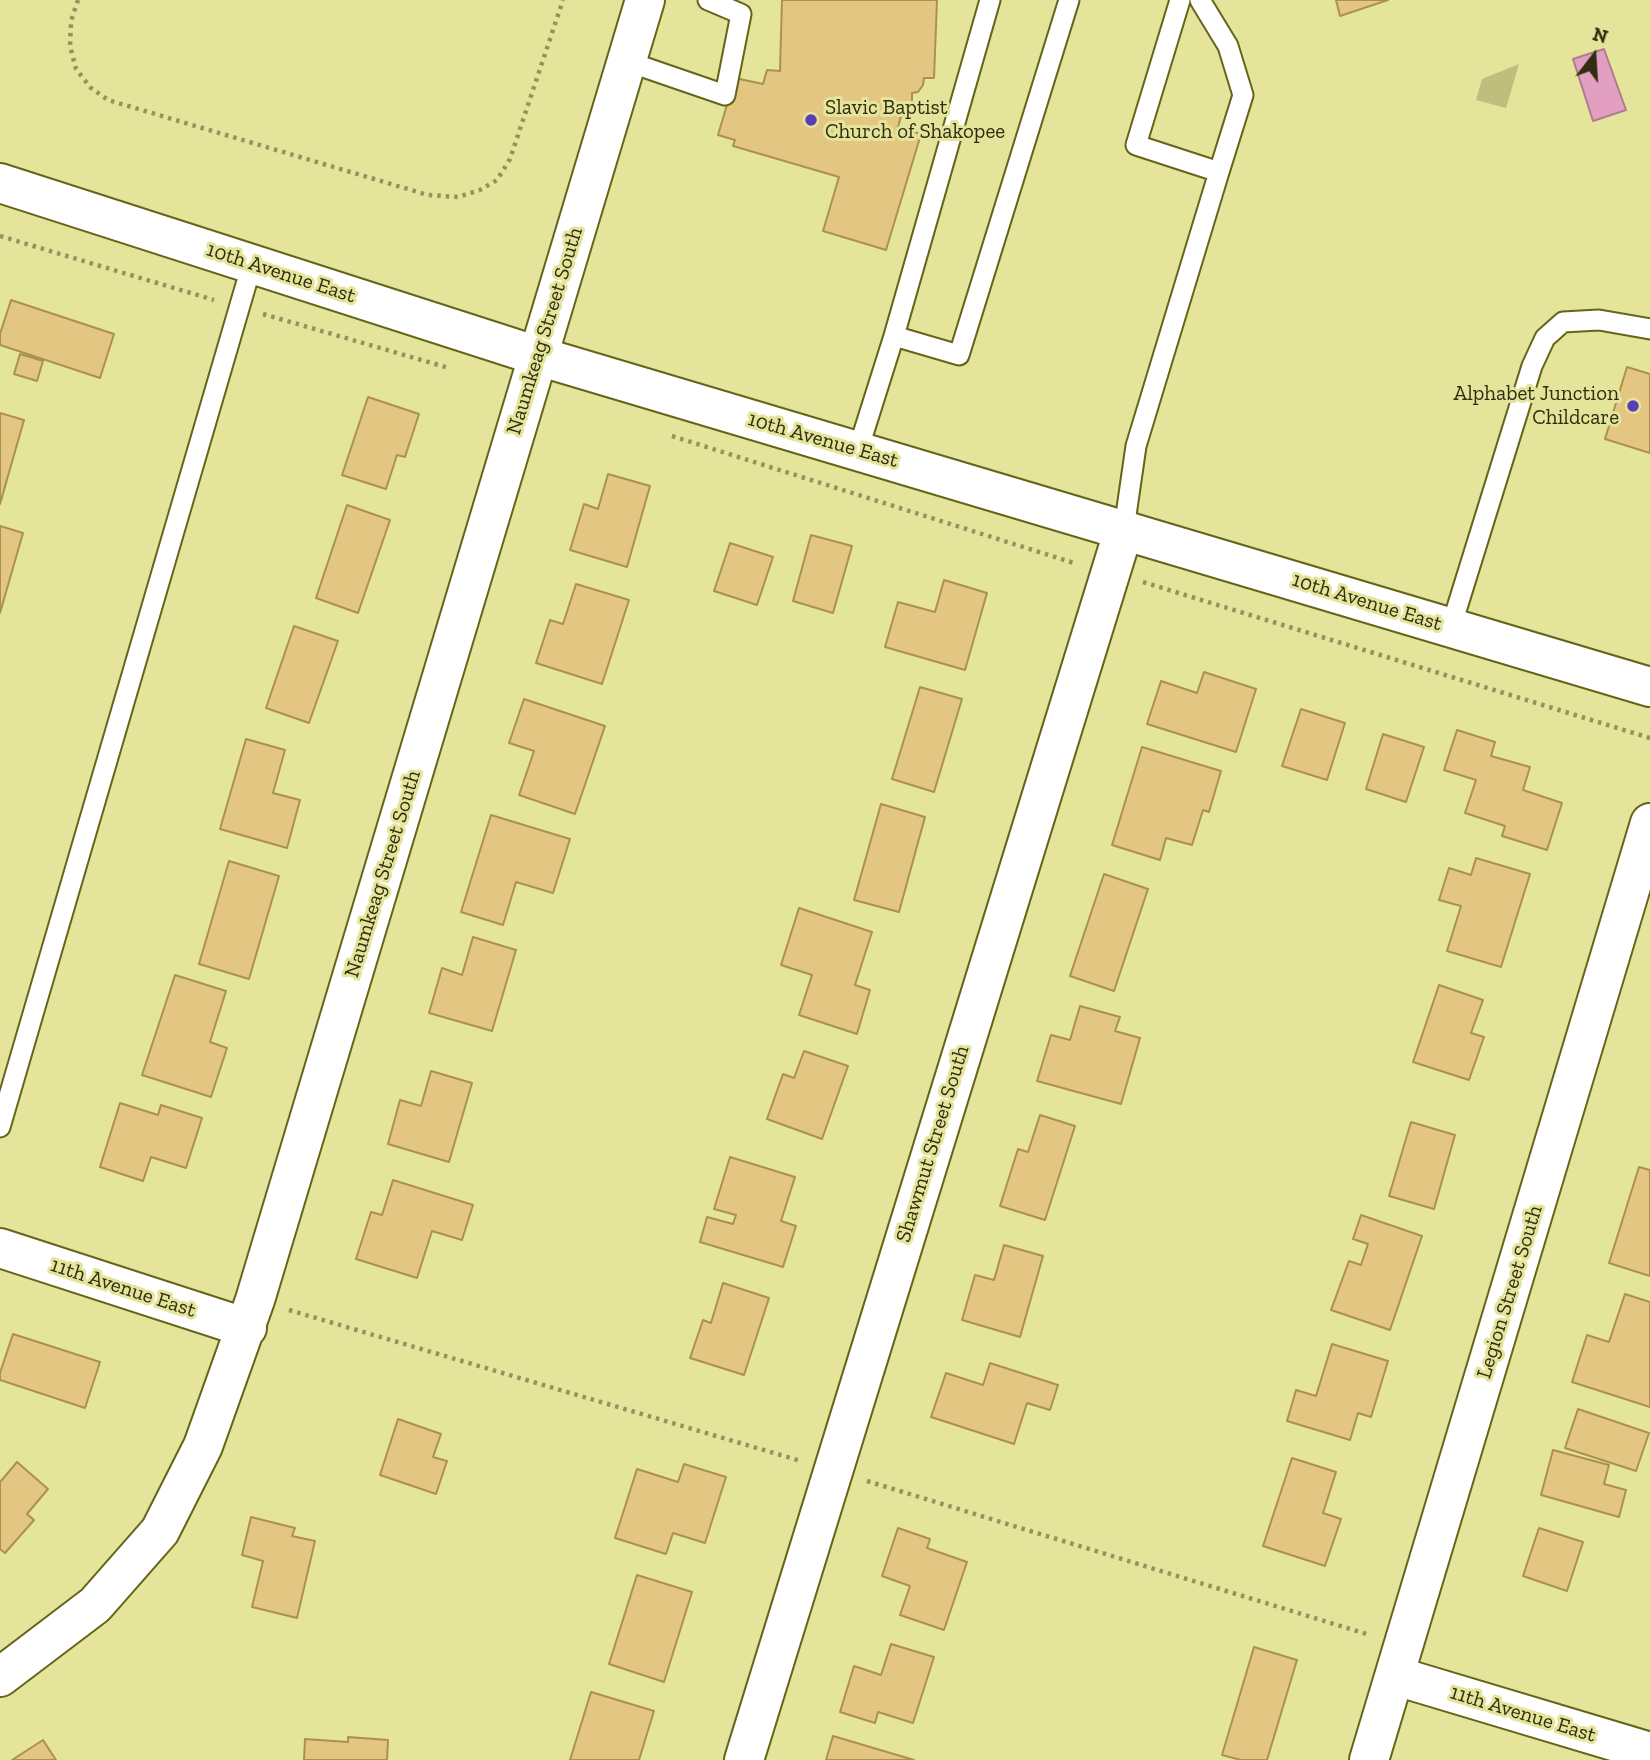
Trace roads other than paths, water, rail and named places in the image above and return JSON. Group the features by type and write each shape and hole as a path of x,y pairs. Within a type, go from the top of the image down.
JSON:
{"street":[{"name":"Naumkeag Street South","path":"0,1677 95,1605 160,1531 203,1447 247,1328 645,0"},
{"name":"10th Avenue East","path":"0,183 538,356 1650,687"},
{"name":"Shawmut Street South","path":"744,1760 1124,529"},
{"name":"Legion Street South","path":"1369,1760 1650,823"},
{"name":"11th Avenue East","path":"0,1248 247,1328"},
{"name":"11th Avenue East","path":"1396,1675 1650,1752"}],"lane":[{"path":"858,450 894,336 990,0"},
{"path":"894,336 959,355 1069,0"},
{"path":"1180,0 1136,145 1219,172"},
{"path":"1124,529 1136,446 1243,95 1228,46 1200,0"},
{"path":"626,61 725,94 741,14 713,1"},
{"path":"0,1127 252,264"},
{"path":"1451,627 1532,366 1545,338 1563,321 1599,320 1650,329"}],"place":[{"name":"Slavic Baptist Church of Shakopee","path":"811,120"},
{"name":"Alphabet Junction Childcare","path":"1633,406"}]}
